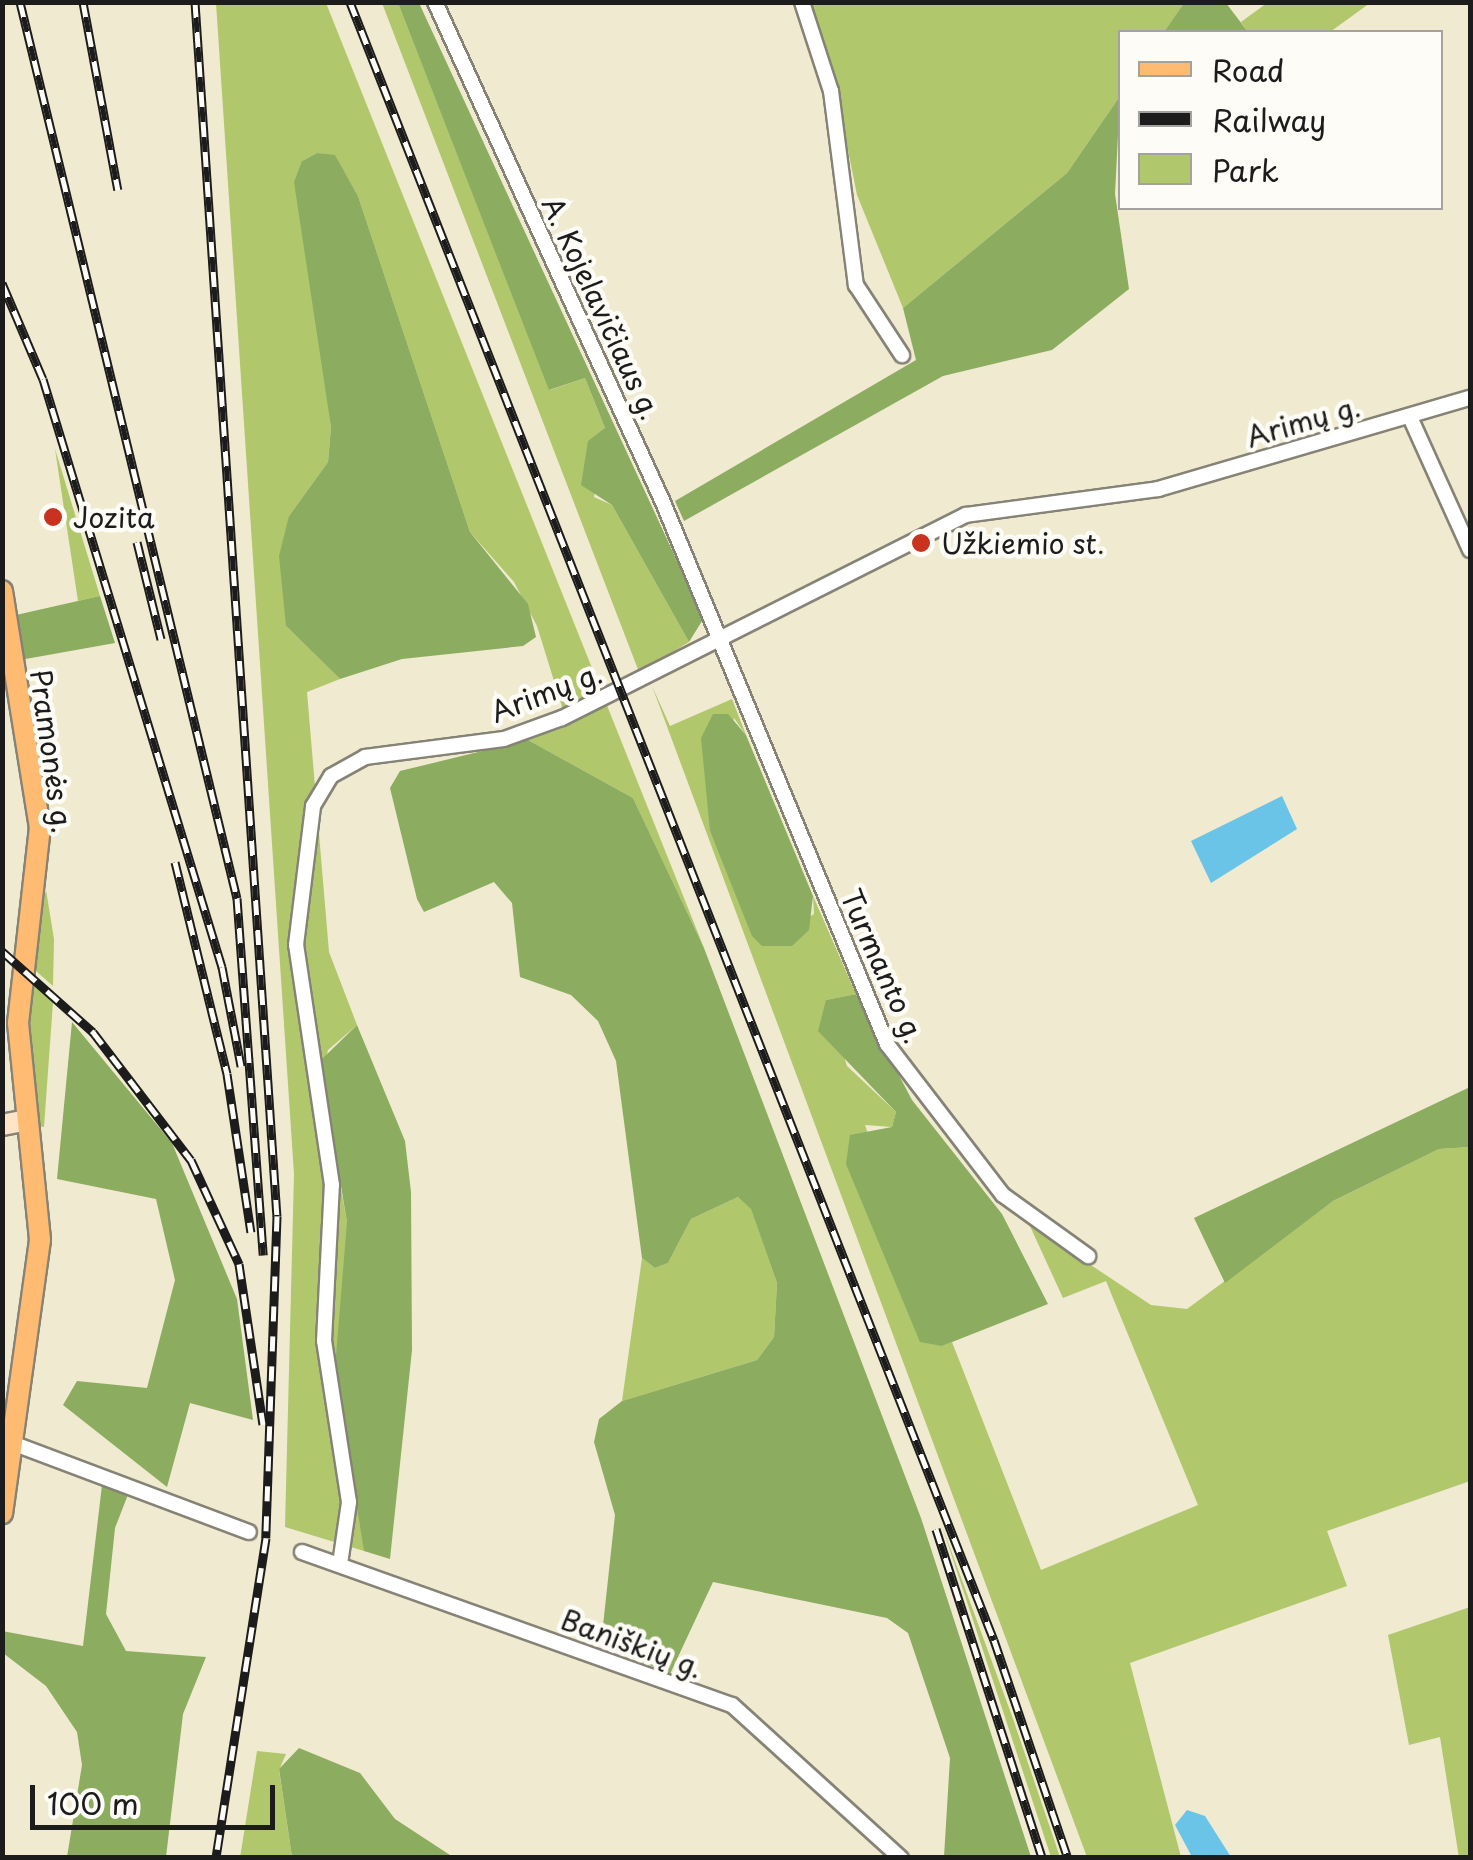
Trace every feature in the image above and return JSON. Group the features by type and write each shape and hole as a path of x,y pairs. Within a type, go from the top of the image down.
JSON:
{"main road":[{"name":"Pramonės g.","path":"2,591 40,827 18,972 40,1240 2,1513"},
{"path":"2,1125 28,1120"}],"street":[{"name":"A. Kojelavičiaus g.","path":"435,2 720,636"},
{"path":"802,2 831,92 856,284 902,355"},
{"name":"Arimų g.","path":"340,1564 349,1502 324,1341 332,1185 296,945 313,806 348,764 504,738 610,696 720,636 966,514 1158,488 1470,398"},
{"path":"1410,417 1470,550"},
{"name":"Turmanto g.","path":"720,636 886,1044 1003,1195 1088,1256"},
{"path":"12,1443 249,1532"},
{"name":"Baniškių g.","path":"302,1552 732,1706 901,1858"}],"green space":[{"path":"1185,2 1226,3 1246,30 1165,30"},
{"path":"216,3 326,3 704,948 633,798 528,740 568,726 537,626 514,582 470,532 358,196 335,156 317,153 302,161 331,427 328,462 289,516 286,626 340,679 307,692 329,952 357,1025 328,1050 321,1080 347,1222 364,1551 285,1527 294,1174"},
{"path":"382,3 398,3 550,390 585,378 605,428 594,497 612,505 689,642 639,672"},
{"path":"398,3 419,3 697,604 702,621 689,642 612,505 581,485 588,441 605,428 585,378 549,390"},
{"path":"806,3 1185,3 1165,30 1118,30 1118,99 1067,173 903,308 857,195 834,80"},
{"path":"1267,3 1370,3 1333,30 1247,30 1241,22"},
{"path":"1118,99 1115,194 1129,289 1052,350 943,376 684,521 675,501 916,360 903,308 1067,173"},
{"path":"317,153 335,155 358,196 470,532 528,604 536,637 523,646 402,659 340,679 286,626 279,556 289,516 328,462 331,427 294,182 302,161"},
{"path":"55,449 100,596 78,601"},
{"path":"100,596 115,643 20,660 16,615"},
{"path":"652,686 670,726 732,699 746,735 734,718 710,831 762,946 814,914 813,896 856,994 826,1000 847,1066 896,1112 892,1127 865,1125 942,1346 952,1342 1041,1570 1198,1505 1106,1281 1063,1298 1029,1224 1151,1305 1187,1309 1333,1201 1439,1149 1470,1147 1470,1481 1327,1531 1347,1586 1130,1663 1181,1857 1087,1857"},
{"path":"713,714 728,714 746,735 813,896 809,930 792,946 762,946 752,936 710,831 701,738"},
{"path":"528,740 633,798 704,948 921,1518 1031,1857 944,1857 950,1758 908,1633 887,1618 713,1582 670,1674 601,1644 615,1515 594,1442 599,1419 622,1401 757,1360 774,1337 777,1283 751,1209 738,1197 691,1219 668,1263 655,1268 642,1258 616,1061 598,1021 571,995 520,977 512,903 494,882 424,912 417,899 390,788 400,771"},
{"path":"46,890 54,939 53,986 28,964"},
{"path":"27,978 53,1002 44,1127 38,1126"},
{"path":"856,994 912,1100 1002,1214 1048,1304 942,1346 920,1342 846,1164 850,1135 892,1127 896,1112 818,1031 826,1000"},
{"path":"72,1022 172,1143 237,1299 253,1420 190,1403 167,1487 63,1405 77,1381 147,1388 175,1280 156,1199 57,1179"},
{"path":"357,1025 405,1141 411,1192 412,1350 390,1559 364,1551 335,1368 347,1222 320,1061"},
{"path":"1470,1087 1470,1147 1439,1149 1333,1201 1225,1283 1194,1218"},
{"path":"738,1197 751,1208 777,1283 774,1337 757,1360 622,1401 642,1258 655,1268 668,1263 691,1219"},
{"path":"102,1485 129,1492 115,1528 106,1614 126,1651 206,1657 183,1714 166,1857 67,1857 82,1765 77,1732 46,1686 3,1653 2,1631 83,1646"},
{"path":"942,1526 1012,1716 1060,1857 1051,1857"},
{"path":"1470,1607 1470,1857 1459,1858 1440,1737 1409,1745 1388,1635"},
{"path":"299,1748 360,1773 395,1819 453,1857 292,1857 279,1769"},
{"path":"257,1751 286,1754 279,1770 292,1857 240,1858"}],"water":[{"path":"1282,796 1297,829 1211,883 1191,841"},
{"path":"1187,1810 1205,1816 1231,1857 1192,1857 1175,1825"}],"railway":[{"path":"20,2 237,898 263,1255"},
{"path":"83,2 118,190"},
{"path":"195,2 277,1216 266,1538 216,1858"},
{"path":"350,2 994,1640 1068,1858"},
{"path":"2,283 43,379 222,967 241,1066"},
{"path":"137,542 161,639"},
{"path":"175,862 227,1074 251,1232"},
{"path":"2,951 93,1032 191,1160 239,1264 263,1424"},
{"path":"936,1529 1042,1858"}],"place":[{"name":"Jozita","path":"53,517"},
{"name":"Užkiemio st.","path":"921,543"}]}
